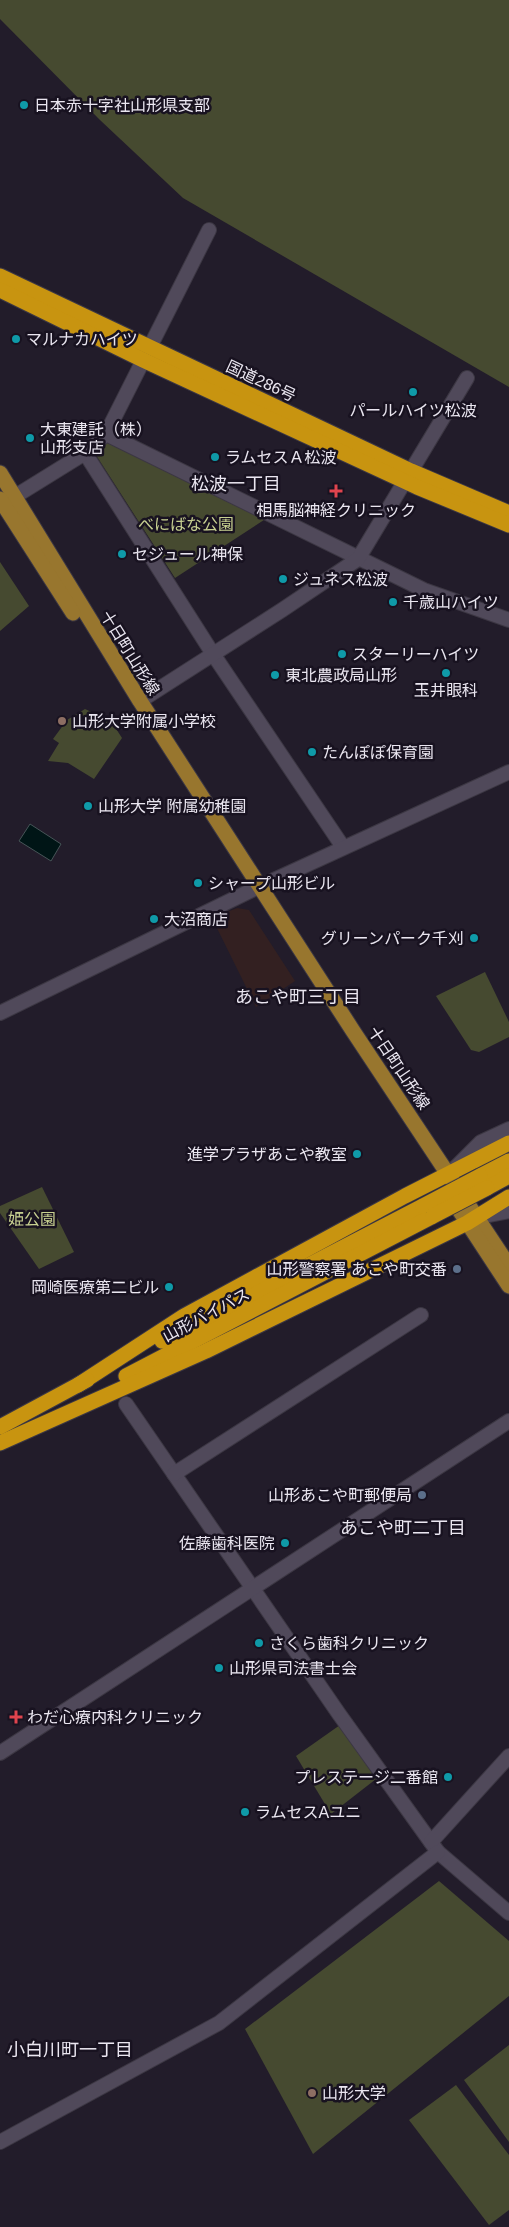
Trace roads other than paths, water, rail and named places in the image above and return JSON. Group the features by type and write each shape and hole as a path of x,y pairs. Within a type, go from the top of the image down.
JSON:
{"highway":[{"name":"国道286号","path":"0,276 146,353"},
{"name":"国道286号","path":"0,290 146,353 509,525"},
{"name":"国道286号","path":"408,476 509,513"},
{"path":"78,1385 184,1316 405,1196 509,1143"},
{"name":"山形バイパス","path":"0,1442 483,1182 509,1161"},
{"name":"山形バイパス","path":"483,1182 509,1176"},
{"path":"0,1442 206,1351 473,1220 509,1197"},
{"name":"山形バイパス","path":"0,1427 78,1385 428,1211"}],"main road":[{"name":"十日町山形線","path":"0,473 7,498 256,888"},
{"name":"十日町山形線","path":"7,498 140,702 344,1034 438,1173 444,1177 473,1220"},
{"path":"473,1220 509,1266"},
{"path":"473,1220 483,1243 509,1286"}],"street":[{"path":"7,498 85,452 106,434 209,230"},
{"path":"140,702 358,559 467,378"},
{"path":"106,434 279,517 358,559 424,590 509,620"},
{"path":"85,452 213,654 343,847"},
{"path":"0,1013 256,888 509,772"},
{"path":"444,1177 481,1142 509,1130"},
{"path":"473,1220 509,1211"},
{"path":"174,1474 421,1316"},
{"path":"126,1404 360,1745 435,1847 509,1913"},
{"path":"0,1753 509,1421"},
{"path":"0,2142 219,2023 435,1847 509,1756"}],"place":[{"name":"日本赤十字社山形県支部","path":"24,105"},
{"name":"マルナカハイツ","path":"16,339"},
{"name":"パールハイツ松波","path":"413,392"},
{"name":"大東建託（株） 山形支店","path":"30,438"},
{"name":"ラムセスＡ松波","path":"215,457"},
{"name":"相馬脳神経クリニック","path":"336,491"},
{"name":"セジュール神保","path":"122,554"},
{"name":"ジュネス松波","path":"283,579"},
{"name":"千歳山ハイツ","path":"393,602"},
{"name":"スターリーハイツ","path":"342,654"},
{"name":"玉井眼科","path":"446,673"},
{"name":"東北農政局山形","path":"275,675"},
{"name":"山形大学附属小学校","path":"62,721"},
{"name":"たんぽぽ保育園","path":"312,752"},
{"name":"山形大学 附属幼稚園","path":"88,806"},
{"name":"シャープ山形ビル","path":"198,883"},
{"name":"大沼商店","path":"154,919"},
{"name":"グリーンパーク千刈","path":"474,938"},
{"name":"進学プラザあこや教室","path":"357,1154"},
{"name":"山形警察署 あこや町交番","path":"457,1269"},
{"name":"岡崎医療第二ビル","path":"169,1287"},
{"name":"山形あこや町郵便局","path":"422,1495"},
{"name":"佐藤歯科医院","path":"285,1543"},
{"name":"さくら歯科クリニック","path":"259,1643"},
{"name":"山形県司法書士会","path":"219,1668"},
{"name":"わだ心療内科クリニック","path":"16,1717"},
{"name":"プレステージ二番館","path":"448,1777"},
{"name":"ラムセスAユニ","path":"245,1812"},
{"name":"山形大学","path":"312,2093"}],"district":[{"name":"松波一丁目","path":"236,484"},
{"name":"あこや町三丁目","path":"298,997"},
{"name":"あこや町二丁目","path":"403,1528"},
{"name":"小白川町一丁目","path":"70,2050"}],"park label":[{"name":"べにばな公園","path":"186,524"},
{"name":"姫公園","path":"32,1219"}]}
